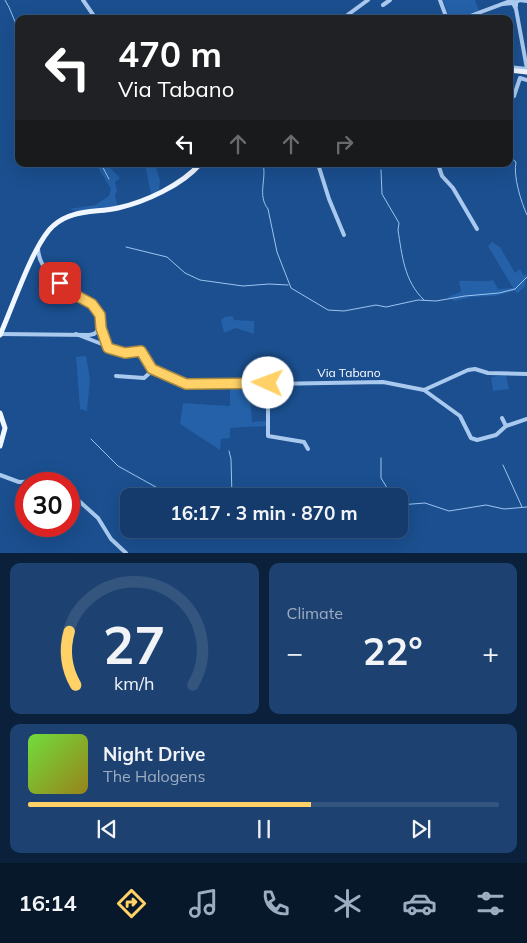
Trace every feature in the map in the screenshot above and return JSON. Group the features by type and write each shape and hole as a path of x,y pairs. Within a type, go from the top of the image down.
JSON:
{"main road":[{"path":"513,69 527,70"},
{"path":"0,335 32,262 38,258 38,246 52,226 67,216 128,205 174,185 196,167"},
{"path":"0,413 5,428 0,446"}],"street":[{"path":"82,0 93,15"},
{"path":"347,15 368,0"},
{"path":"383,5 390,0"},
{"path":"440,0 446,15"},
{"path":"495,7 497,0"},
{"path":"516,1 527,70"},
{"path":"473,15 503,4 527,1"},
{"path":"521,29 527,31"},
{"path":"514,96 520,78 527,80"},
{"path":"319,167 329,199 344,235"},
{"path":"439,167 444,179 453,188 477,229"},
{"path":"38,258 49,274 70,292 92,304 102,320 101,328 108,348"},
{"path":"0,335 94,334 101,328"},
{"path":"76,334 125,353 141,351 153,370 144,378 116,376"},
{"path":"424,390 468,370 475,369 488,373 527,374"},
{"name":"Via Tabano","path":"153,370 191,385 246,382 383,382 424,390 460,416 473,439 483,440 496,436 506,426 527,419"},
{"path":"268,383 268,436 304,442 308,449"},
{"path":"502,418 506,426"},
{"path":"0,475 15,481"},
{"path":"80,502 98,518 111,539 126,553"}],"shaded area":[{"path":"443,0 475,0 479,11 464,15 449,15"},
{"path":"98,167 109,167 120,178 115,182 117,191 115,195 118,207 76,211 69,209 95,205 109,196 111,189"},
{"path":"146,167 157,167 160,181 159,190 151,194"},
{"path":"492,242 500,247 515,273 520,269 523,275 527,274 525,286 518,293 514,291 495,296 471,297 455,301 447,297 461,292 459,281 493,280 498,289 513,288 488,246"},
{"path":"233,316 234,320 254,321 254,334 236,328 224,333 221,320 225,317"},
{"path":"86,356 90,379 87,411 80,409 76,357"},
{"path":"506,375 509,389 493,391 491,377"},
{"path":"248,382 267,384 267,408 262,408 262,391 253,392 250,397 252,422 267,421 266,426 230,428 230,438 221,439 220,450 180,424 183,403 230,406 230,385"}],"waterway":[{"path":"5,0 15,21"},
{"path":"513,160 516,162 515,168 520,196 527,215"},
{"path":"103,167 109,179"},
{"path":"264,167 263,198 268,209 277,252 291,288 328,310 344,311 376,305 386,307 418,300 436,301 499,293 515,289 527,277"},
{"path":"381,170 382,194 399,223 398,230 405,267 412,285 424,300"},
{"path":"126,247 167,257 185,273 200,280 243,286 288,285"},
{"path":"91,439 118,466 158,488"},
{"path":"229,451 232,488"},
{"path":"381,458 381,478 387,488"},
{"path":"503,465 522,507"},
{"path":"408,504 425,503 449,511 486,505 504,509 527,507"}],"route":[{"path":"60,283 76,296 92,304 102,320 101,328 108,348 125,353 141,351 149,366 155,371 191,385 205,383 268,383"}]}
